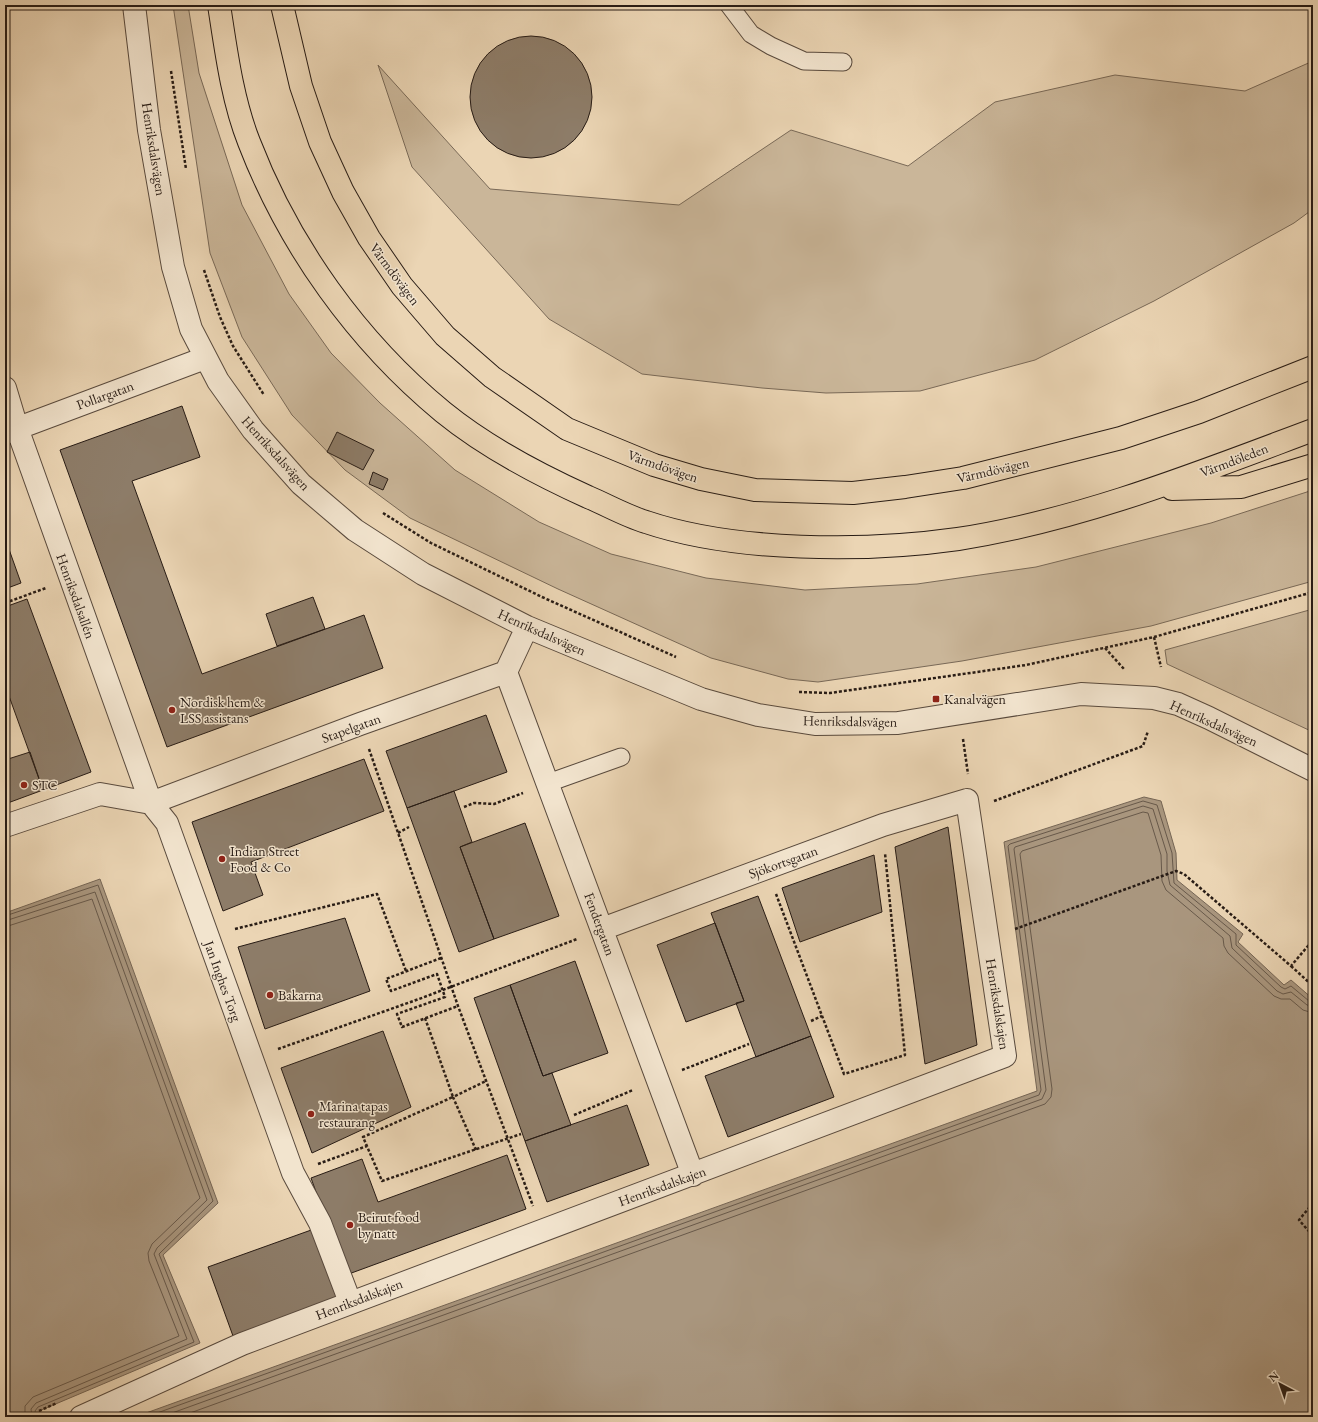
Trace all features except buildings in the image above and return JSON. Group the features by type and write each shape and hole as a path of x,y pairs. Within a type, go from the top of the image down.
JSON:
{"main road":[{"path":"219,5 230,74 248,140 286,225 318,275 397,371 446,414 495,448 545,478 644,522 687,533 732,541 843,547 899,545 959,538 1061,516 1155,489 1241,487 1313,465"},
{"name":"Värmdövägen","path":"282,5 301,86 320,142 343,192 369,238 402,286 445,336 492,377 567,429 654,465 701,479 755,490 853,492 905,487 963,478 1121,438 1199,412 1274,383"},
{"path":"1274,383 1313,357"},
{"path":"1274,383 1313,367"},
{"name":"Värmdöleden","path":"1155,489 1313,430"}],"street":[{"name":"Henriksdalsvägen","path":"134,5 149,130 173,267 191,329 204,358 218,382 253,430 301,484 355,530 423,574 527,628 701,699 758,715 815,724 898,723 1081,694 1154,698 1178,704 1209,718 1313,770"},
{"name":"Pollargatan","path":"11,430 204,358"},
{"name":"Henriksdalsallén","path":"5,388 11,430 70,580 151,803"},
{"path":"506,672 527,628"},
{"name":"Stapelgatan","path":"151,803 360,724 506,672"},
{"name":"Fendergatan","path":"506,672 693,1175"},
{"path":"5,826 100,794 151,803"},
{"name":"Sjökortsgatan","path":"602,930 883,825 967,800"},
{"name":"Henriksdalskajen","path":"81,1417 242,1344 1005,1056 967,800"},
{"name":"Jan Inghes Torg","path":"151,803 167,823 293,1173 320,1223 350,1302"}],"lane":[{"path":"729,5 751,34 771,46 804,61 843,62"},
{"path":"548,783 621,757"}],"path":[{"path":"5,603 70,580"},
{"path":"1154,637 1160,666"},
{"path":"967,800 990,803 1143,746 1148,731"},
{"path":"963,740 968,770"},
{"path":"371,755 458,1006 533,1207"},
{"path":"464,807 474,803 494,804 548,783"},
{"path":"398,833 409,827"},
{"path":"767,868 844,1074 905,1055 884,846"},
{"path":"1015,929 1176,871 1184,874 1292,966 1313,986"},
{"path":"231,930 377,894 406,971"},
{"path":"252,1058 442,990 602,930"},
{"path":"1292,966 1313,940"},
{"path":"441,958 386,979 390,991 437,974 445,997 398,1014 402,1027 458,1006"},
{"path":"811,1021 822,1016"},
{"path":"425,1018 453,1097 476,1150"},
{"path":"678,1071 749,1044"},
{"path":"486,1081 363,1137 382,1181 521,1134"},
{"path":"574,1115 636,1088"},
{"path":"316,1164 367,1146"},
{"path":"1313,1203 1299,1220 1313,1236"}],"shaded area":[{"path":"173,5 188,5 199,73 242,205 289,294 331,353 380,403 455,470 539,522 611,554 706,578 805,590 917,584 1036,567 1211,523 1313,490 1313,581 1151,626 962,661 818,682 788,679 711,658 558,589 410,518 345,470 292,415 242,337 210,253"},
{"path":"1313,61 1313,209 1294,223 1154,301 1035,360 920,391 826,393 762,388 642,374 549,319 412,167 378,65 490,189 679,205 791,130 908,166 995,102 1115,75 1245,91"},
{"path":"1313,609 1313,732 1167,664 1165,650"}],"water":[{"path":"1144,797 1161,801 1176,853 1177,880 1243,934 1238,942 1284,985 1291,980 1313,999 1313,1417 135,1417 1037,1091 1004,842"},
{"path":"100,879 218,1203 163,1255 200,1343 39,1411 41,1417 5,1417 5,913"}],"place":[{"name":"Kanalvägen","path":"936,699"},
{"name":"Nordisk hem & LSS assistans","path":"172,710"},
{"name":"STC","path":"24,785"},
{"name":"Indian Street Food & Co","path":"222,859"},
{"name":"Bakarna","path":"270,995"},
{"name":"Marina tapas restaurang","path":"311,1114"},
{"name":"Beirut food by natt","path":"350,1225"}]}
